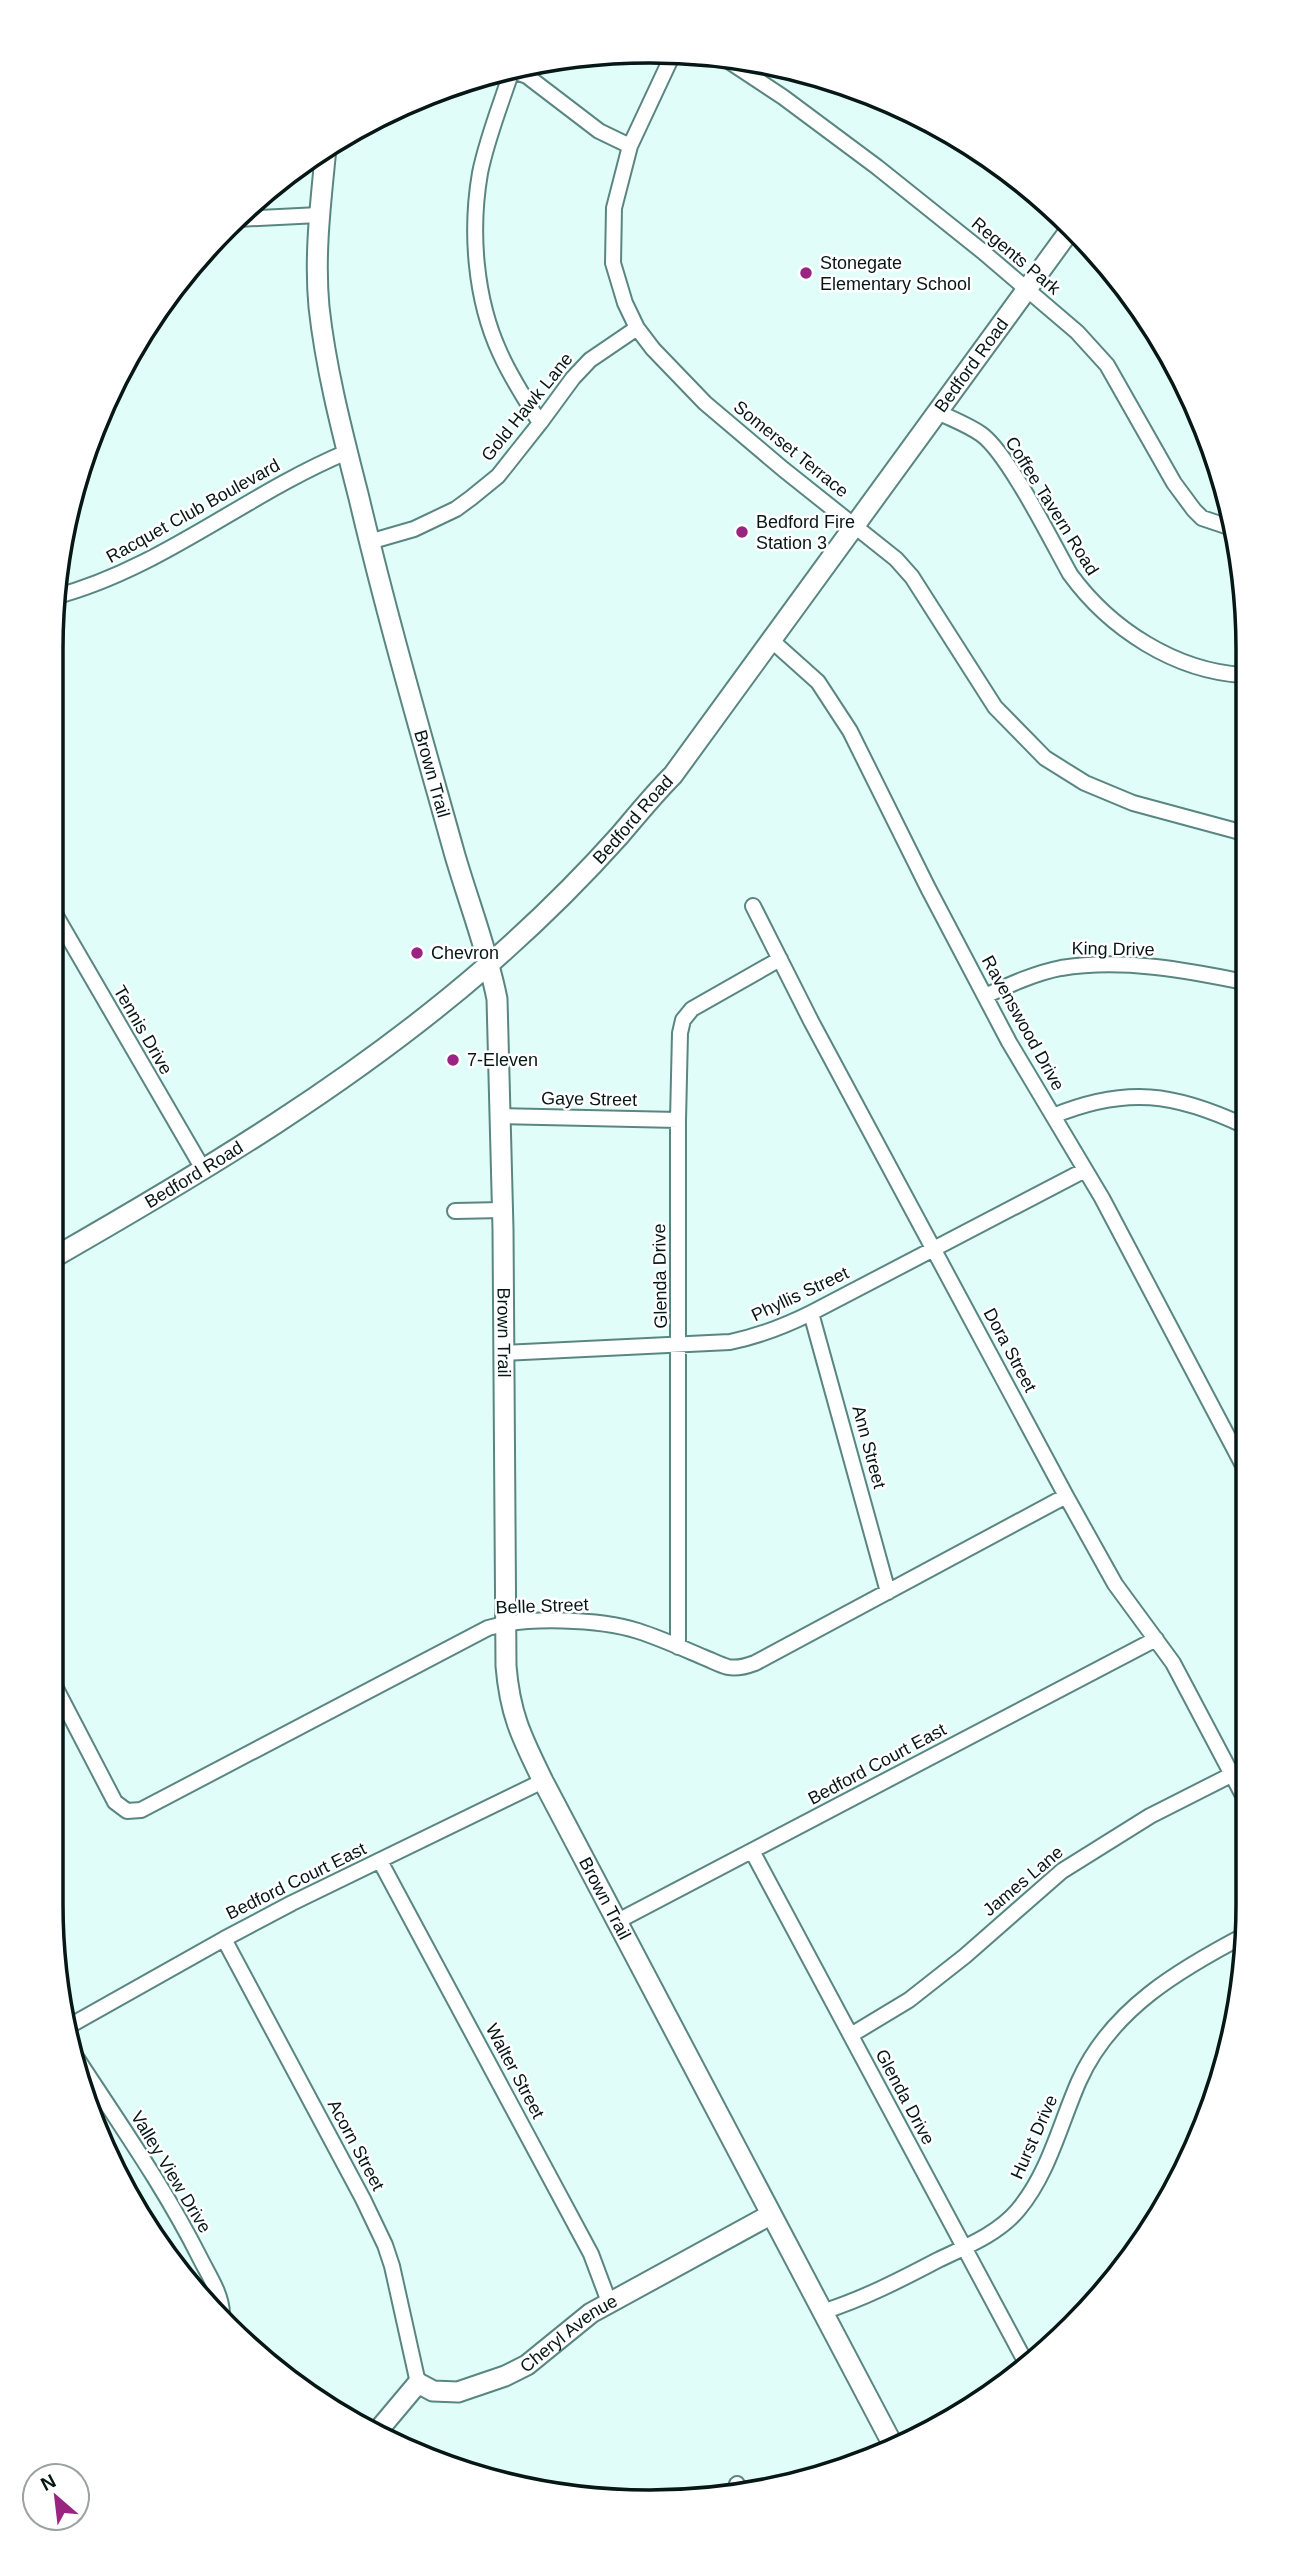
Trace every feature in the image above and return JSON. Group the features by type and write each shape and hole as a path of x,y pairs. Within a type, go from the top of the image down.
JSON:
{"street":[{"name":"Somerset Terrace","path":"669,63 630,146 614,208 613,263 618,286 638,328 653,349 705,403 882,545 912,577 995,707 1045,758 1085,783 1133,803 1236,831"},
{"name":"Regents Park","path":"743,71 877,167 1077,332 1107,365 1174,484 1202,518 1223,525"},
{"path":"527,76 599,131 630,146"},
{"path":"508,81 480,174 475,213 476,260 499,351 540,423"},
{"name":"Brown Trail","path":"325,162 319,215 319,306 329,370 369,542 451,842 490,963 497,999 508,1699 519,1732 543,1781 889,2438"},
{"path":"253,218 319,215"},
{"name":"Bedford Road","path":"63,1252 281,1120 387,1048 490,963 550,908 673,775 1065,236"},
{"name":"Gold Hawk Lane","path":"369,542 414,529 456,509 471,498 498,476 573,377 590,360 638,328"},
{"name":"Coffee Tavern Road","path":"938,412 982,434 993,446 1070,574 1114,622 1172,657 1194,666 1236,675"},
{"name":"Racquet Club Boulevard","path":"66,594 118,576 191,538 304,472 347,452"},
{"name":"Ravenswood Drive","path":"770,639 818,682 845,721 1009,1042 1085,1170 1236,1453"},
{"name":"Dora Street","path":"753,906 1066,1496 1115,1584 1173,1663 1236,1784"},
{"name":"Tennis Drive","path":"63,928 203,1169"},
{"name":"Glenda Drive","path":"678,1647 680,1033 684,1020 702,1002 779,959"},
{"name":"King Drive","path":"985,996 1023,979 1060,969 1086,966 1140,966 1236,981"},
{"path":"1053,1116 1082,1104 1120,1096 1144,1096 1167,1100 1236,1123"},
{"name":"Gaye Street","path":"499,1116 678,1121"},
{"name":"Phyllis Street","path":"504,1353 730,1342 749,1338 811,1313 1085,1170"},
{"path":"455,1211 502,1210"},
{"name":"Ann Street","path":"811,1313 888,1592"},
{"name":"Belle Street","path":"63,1702 115,1802 127,1811 141,1810 488,1628 506,1623 603,1623 635,1630 730,1668 743,1667 1066,1496"},
{"name":"Bedford Court East","path":"616,1922 1156,1639"},
{"name":"James Lane","path":"851,2035 909,2000 965,1956 1062,1871 1150,1816 1231,1775"},
{"name":"Bedford Court East","path":"75,2023 224,1939 543,1781"},
{"name":"Glenda Drive","path":"752,1850 1022,2356"},
{"name":"Walter Street","path":"380,1861 592,2254 609,2302"},
{"name":"Acorn Street","path":"224,1939 385,2245 418,2383"},
{"name":"Hurst Drive","path":"822,2312 853,2302 964,2247 992,2232 1017,2212 1035,2187 1080,2079 1108,2033 1129,2011 1178,1972 1235,1941"},
{"name":"Valley View Drive","path":"90,2079 192,2241 220,2302"},
{"name":"Cheryl Avenue","path":"418,2383 433,2392 458,2392 505,2376 527,2365 591,2313 609,2302 770,2215"},
{"path":"382,2425 418,2383"}],"place":[{"name":"Stonegate Elementary School","path":"806,273"},
{"name":"Bedford Fire Station 3","path":"742,532"},
{"name":"Chevron","path":"417,953"},
{"name":"7-Eleven","path":"453,1060"}]}
